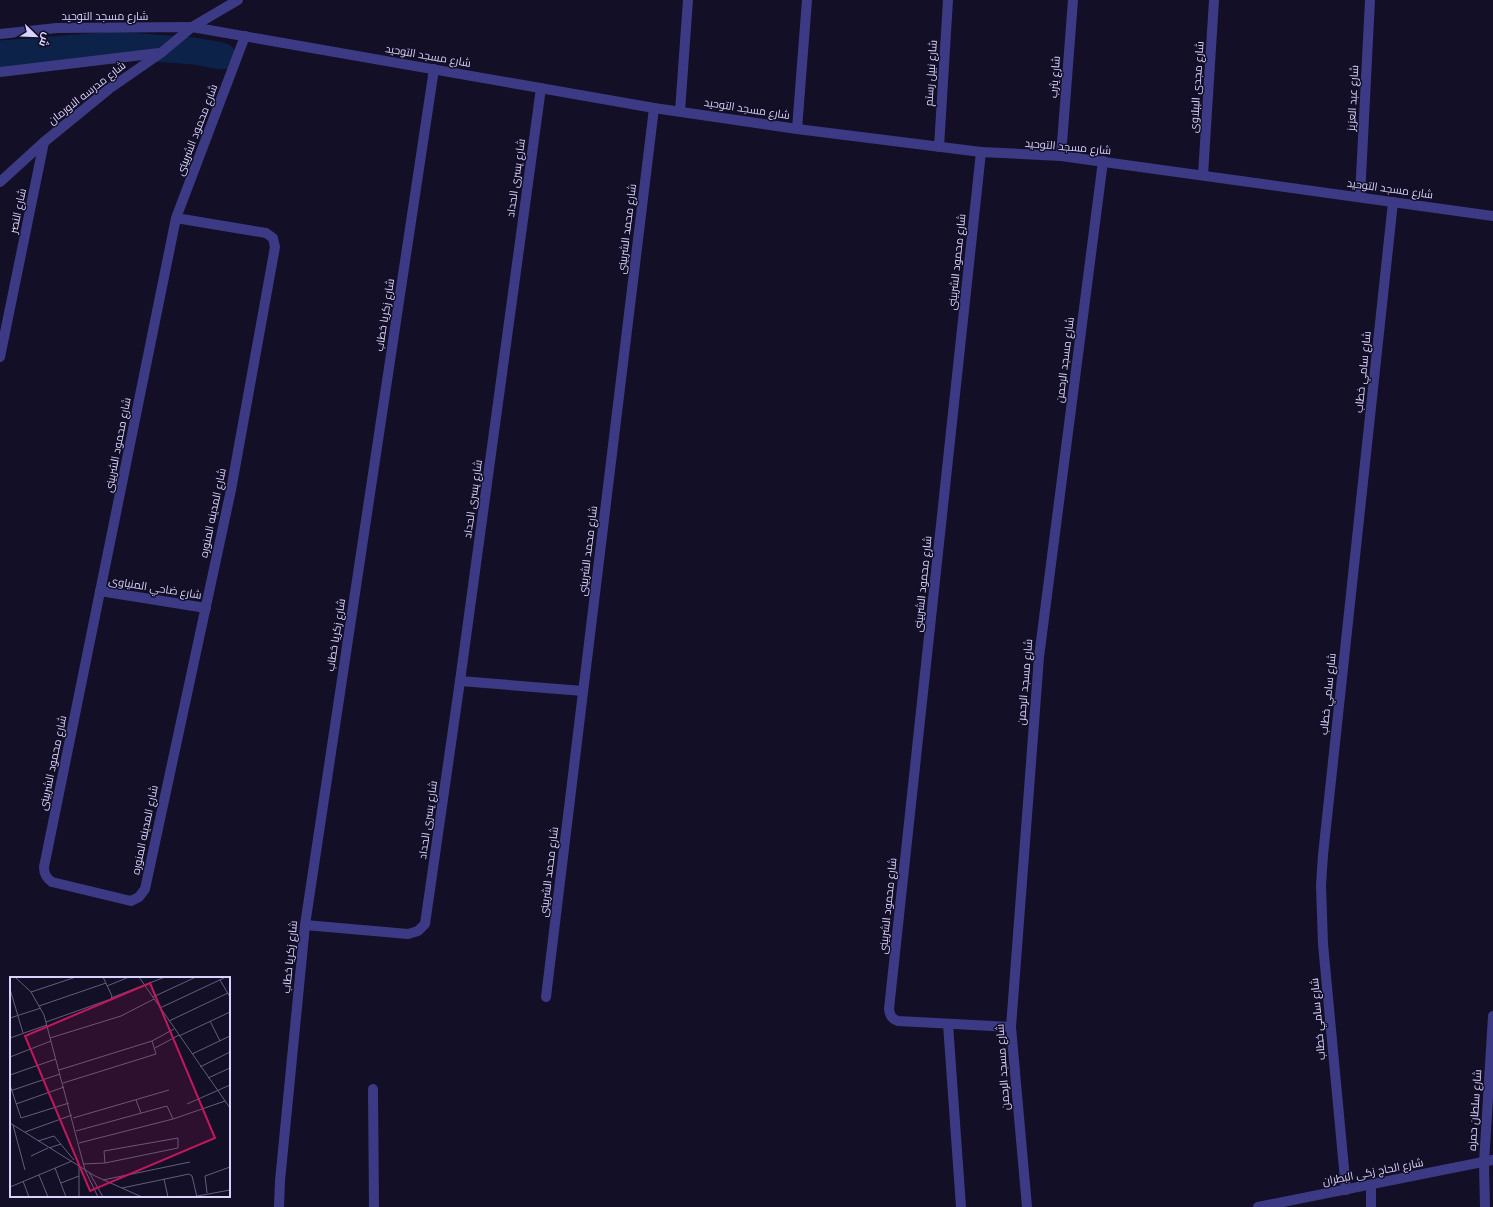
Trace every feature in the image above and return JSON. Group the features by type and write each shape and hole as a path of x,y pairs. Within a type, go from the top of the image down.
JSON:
{"street":[{"name":"شارع مدرسه الاورمان","path":"0,182 44,142 109,88 192,27 238,0"},
{"path":"680,111 688,0"},
{"path":"797,129 807,0"},
{"name":"شارع نبيل رستم","path":"939,147 948,0"},
{"name":"شارع يثرب","path":"1061,156 1073,0"},
{"name":"شارع مجدى الببلاوى","path":"1203,175 1214,0"},
{"name":"شارع عبد العزيز","path":"1360,197 1370,0"},
{"name":"شارع مسجد التوحيد","path":"0,34 57,28 192,27 654,108 797,129 981,152 1061,156 1103,161 1493,216"},
{"name":"شارع محمود الشربينى","path":"145,889 140,897 131,901 122,900 52,882 47,879 44,873 44,867 176,218 245,36"},
{"path":"0,72 160,52"},
{"name":"شارع زكريا خطاب","path":"279,1207 305,925 434,69"},
{"name":"شارع يسرى الحداد","path":"305,925 408,934 418,931 425,924 460,681 540,88"},
{"name":"شارع محمد الشربينى","path":"546,997 654,108"},
{"name":"شارع النصر","path":"0,357 44,142"},
{"name":"شارع محمود الشربينى","path":"948,1024 898,1021 890,1015 890,1001 981,152"},
{"name":"شارع مسجد الرحمن","path":"1027,1207 1011,1026 1039,657 1103,161"},
{"name":"شارع سامي خطاب","path":"1346,1190 1323,944 1321,892 1323,855 1393,202"},
{"name":"شارع المدينه المنوره","path":"145,889 231,490 275,247 273,238 266,233 176,218"},
{"name":"شارع ضاحي المنياوى","path":"100,591 206,608"},
{"path":"460,681 583,691"},
{"name":"شارع سلطان حمزه","path":"1485,1207 1493,1016"},
{"path":"961,1207 948,1024 1011,1026"},
{"path":"373,1089 374,1207"},
{"name":"شارع الحاج زكى البطران","path":"1258,1207 1488,1162"},
{"path":"1371,1185 1371,1207"}],"waterway":[{"path":"0,54 115,45 194,51 222,56"}]}
